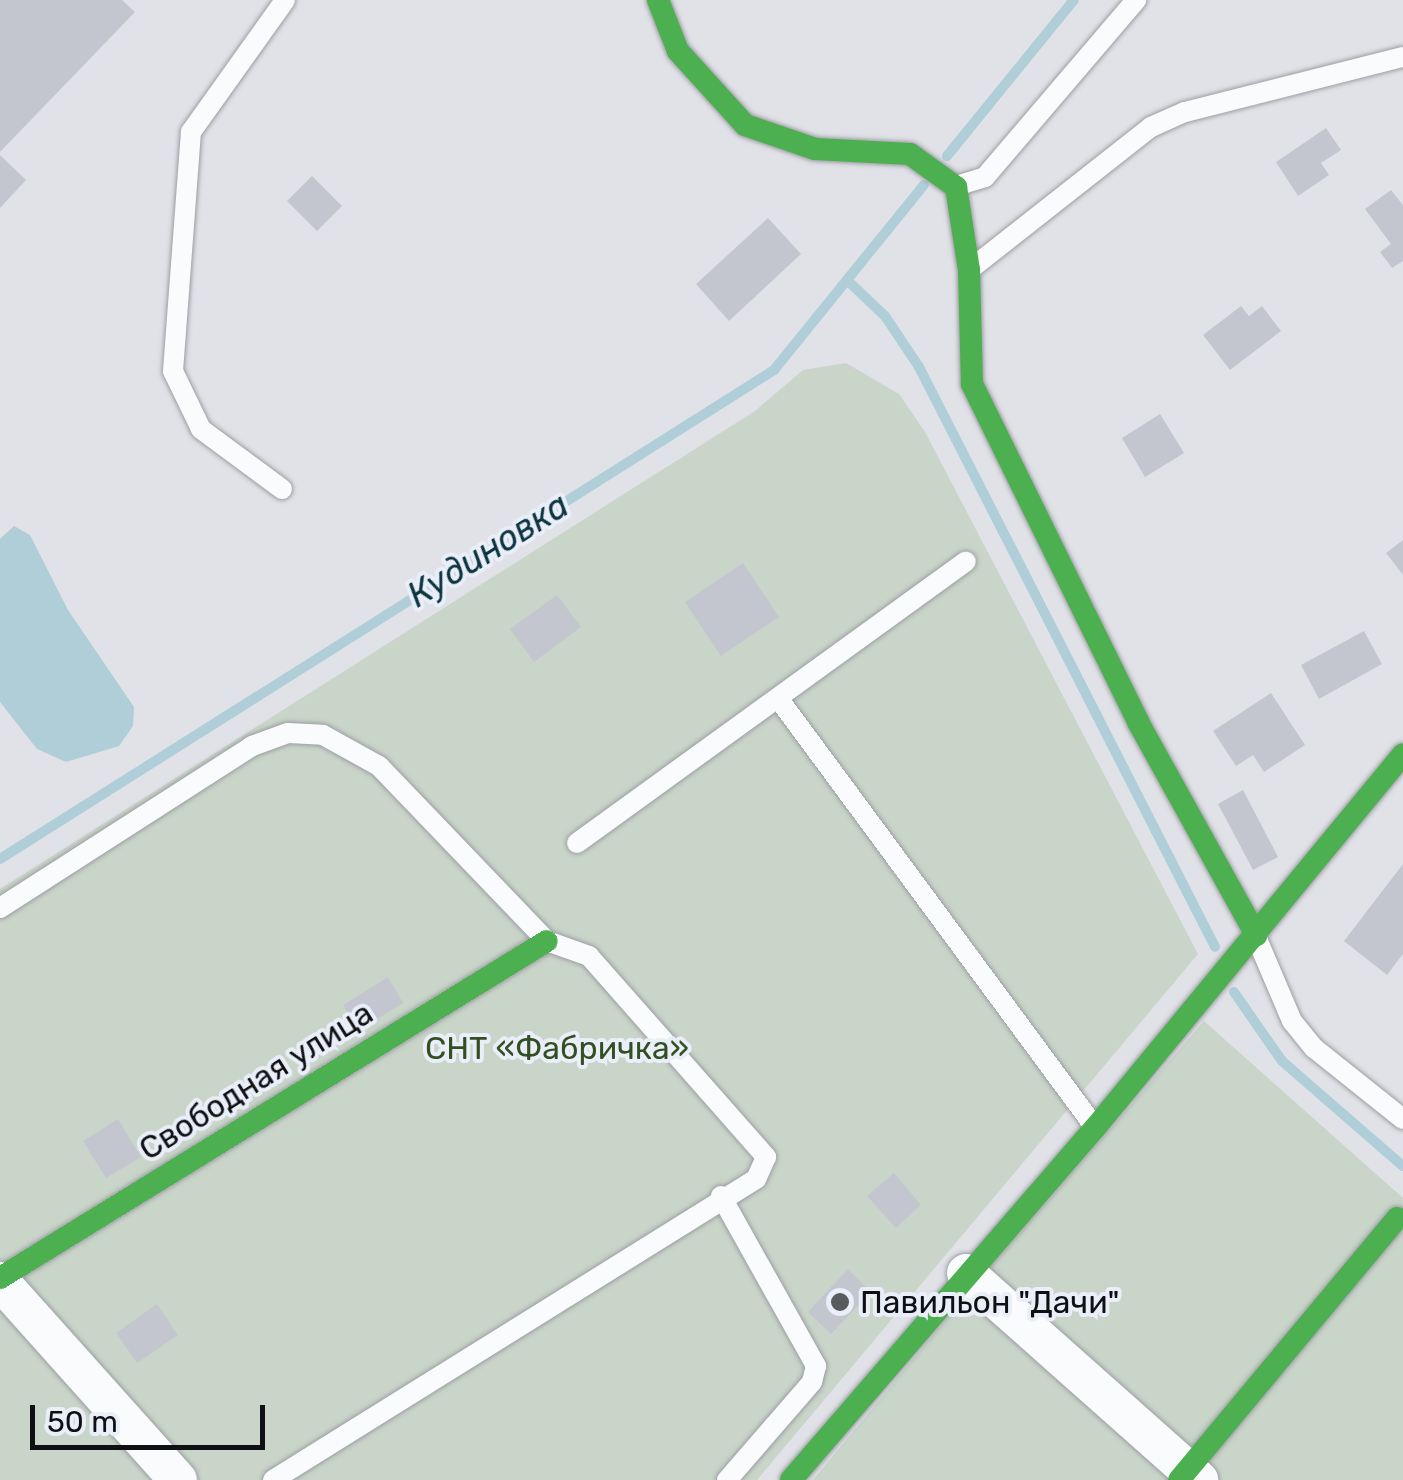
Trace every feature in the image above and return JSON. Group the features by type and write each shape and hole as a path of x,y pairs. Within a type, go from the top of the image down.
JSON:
{"street":[{"path":"658,0 678,51 745,125 815,149 910,154 956,186 969,270 972,384 1138,722 1256,935"},
{"path":"791,1480 966,1273 1096,1128 1403,754"},
{"name":"Свободная улица","path":"0,1280 547,941"},
{"path":"966,1273 1188,1477 1397,1218"},
{"path":"0,1280 178,1480"}],"lane":[{"path":"282,489 201,429 173,371 191,132 285,0"},
{"path":"956,186 985,177 1136,0"},
{"path":"969,270 1151,127 1222,102 1403,57"},
{"path":"577,843 966,562"},
{"path":"778,698 1096,1128"},
{"path":"0,908 252,746 288,733 323,735 379,766 547,941 589,956 756,1140 766,1157 756,1178 274,1480"},
{"path":"1256,935 1292,1021 1314,1048 1403,1119"},
{"path":"722,1196 816,1366 812,1382 727,1480"}],"green space":[{"name":"СНТ «Фабричка»","path":"846,363 899,394 925,432 1198,954 757,1480 0,1480 0,889 755,411 803,370"},
{"path":"1204,1021 1403,1198 1403,1480 813,1480 965,1297 1001,1329 1014,1315 988,1270"}],"water":[{"path":"14,526 30,535 68,610 134,707 133,726 119,746 66,762 37,749 0,702 0,539"}],"building":[{"path":"0,0 122,0 135,12 0,152"},
{"path":"1326,128 1341,150 1321,163 1329,175 1298,196 1276,162"},
{"path":"0,155 26,180 0,208"},
{"path":"312,176 342,206 317,231 287,201"},
{"path":"1391,190 1403,205 1403,261 1392,268 1380,252 1391,244 1365,209"},
{"path":"768,218 801,254 729,321 696,284"},
{"path":"1241,306 1249,316 1262,306 1281,331 1230,370 1203,335"},
{"path":"1160,414 1184,453 1145,477 1122,438"},
{"path":"1403,540 1403,575 1386,553"},
{"path":"743,563 779,617 721,656 685,602"},
{"path":"557,595 581,627 534,662 510,629"},
{"path":"1364,631 1382,664 1319,699 1301,665"},
{"path":"1271,693 1305,745 1264,772 1253,755 1236,766 1213,731"},
{"path":"1243,790 1278,857 1253,870 1218,804"},
{"path":"1403,864 1403,954 1387,975 1344,941"},
{"path":"388,977 403,1003 358,1031 343,1005"},
{"path":"118,1119 141,1157 106,1178 83,1141"},
{"path":"894,1173 921,1205 896,1228 867,1196"},
{"name":"Павильон \"Дачи\"","path":"848,1269 871,1292 831,1334 808,1312"},
{"path":"157,1304 178,1335 137,1363 116,1333"}],"waterway":[{"name":"Кудиновка","path":"947,156 1074,0"},
{"name":"Кудиновка","path":"0,859 774,370 924,185"},
{"path":"847,280 885,316 919,367 1215,947"},
{"path":"1234,992 1282,1061 1403,1166"}],"traffic: fast":[{"path":"658,0 678,51 745,125 815,149 910,154 956,187 969,270 972,384 1138,722 1256,935"},
{"path":"791,1480 1095,1128 1403,754"},
{"path":"0,1278 547,941"},
{"path":"1179,1480 1397,1218"}],"place":[{"name":"Павильон \"Дачи\"","path":"840,1302"}]}
